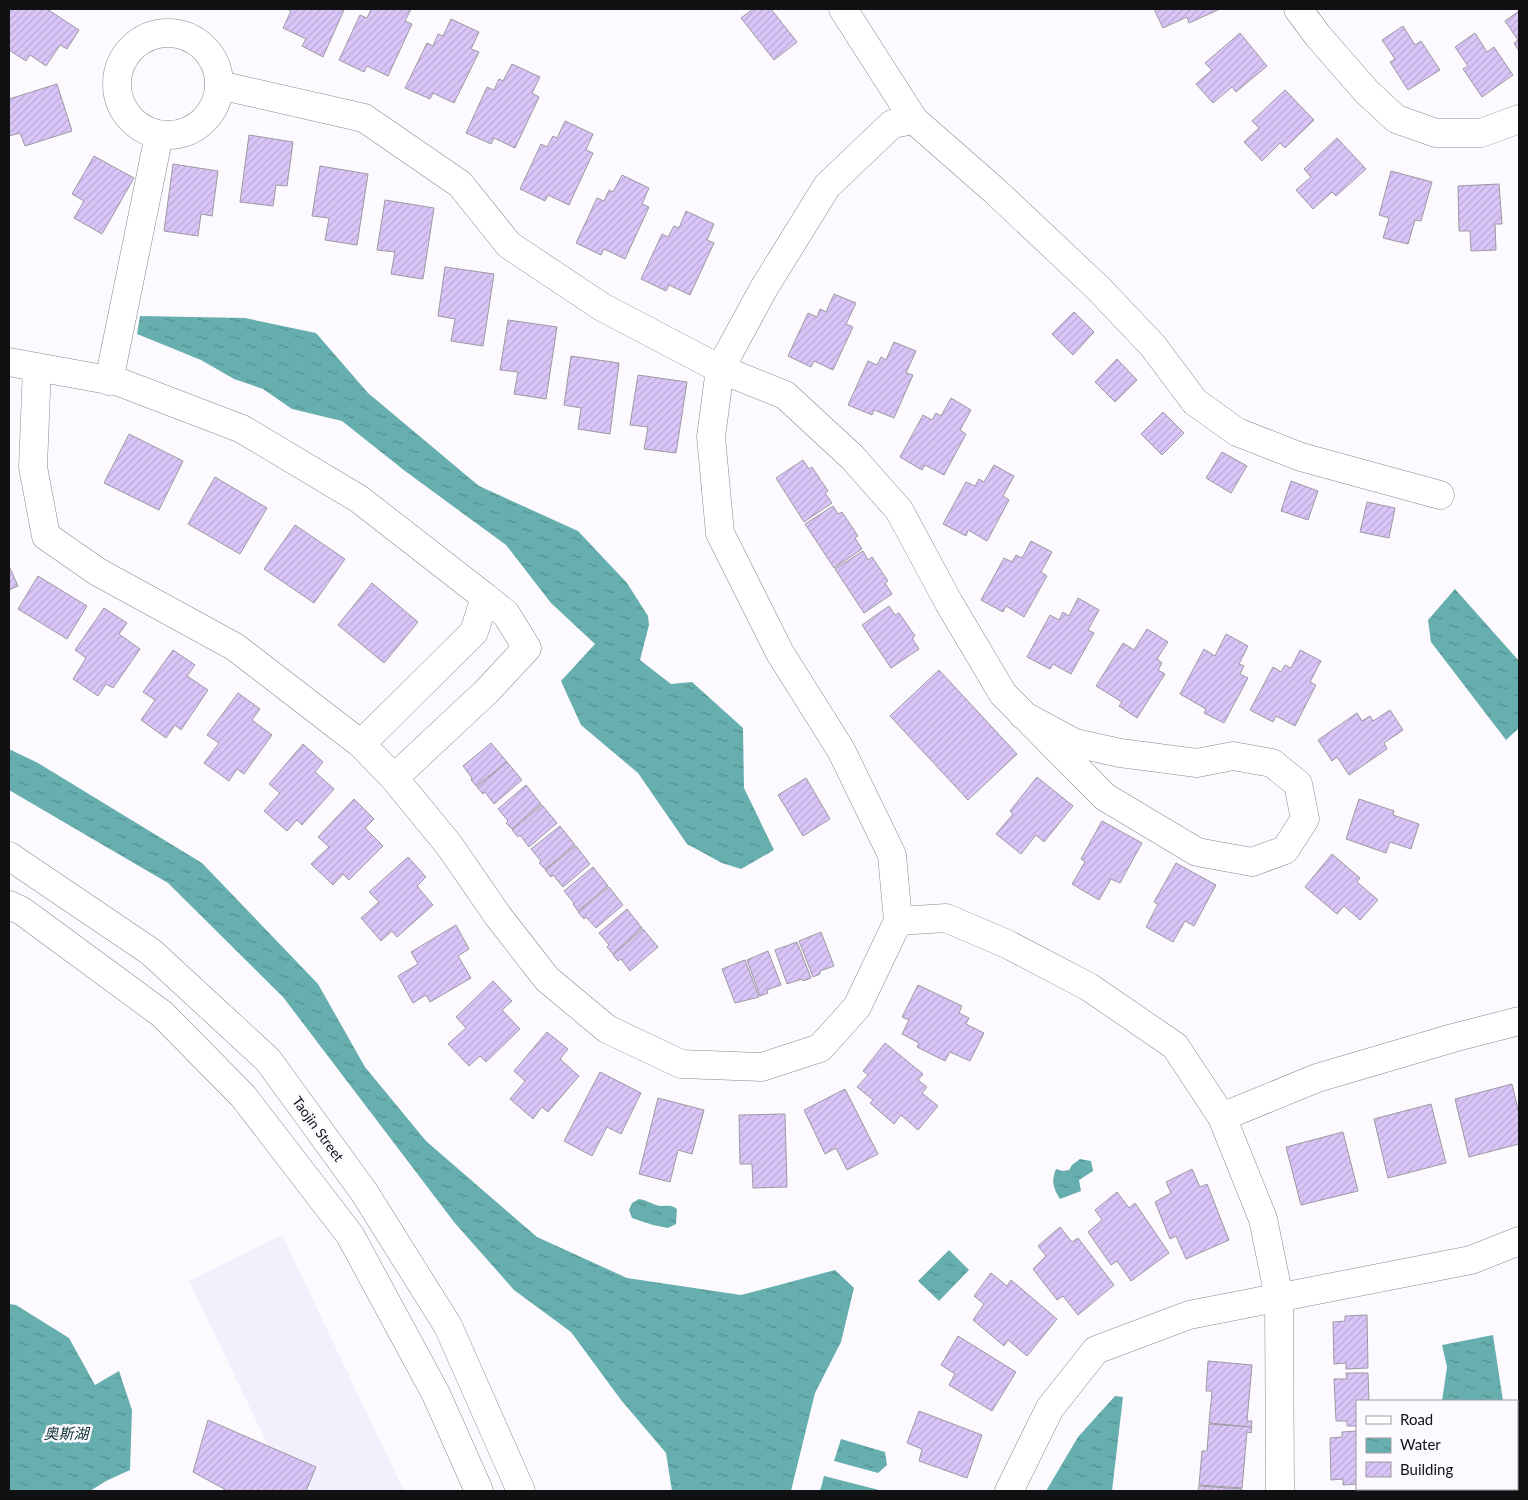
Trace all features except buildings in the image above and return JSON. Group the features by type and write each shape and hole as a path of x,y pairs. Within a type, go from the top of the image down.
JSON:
{"street":[{"path":"843,9 914,120 995,191 1098,288 1153,346 1195,402 1237,432 1301,457 1440,495"},
{"path":"1298,9 1318,36 1366,91 1396,119 1436,134 1482,133 1519,119"},
{"path":"164,32 180,33 195,40 209,52 216,68 219,85 216,103 207,118 193,129 176,135 159,135 143,130 130,119 121,106 116,89 117,73 123,57 134,44 148,36 164,32"},
{"path":"219,85 364,118 460,184 509,245 602,307 720,368 785,395 852,457 899,510 948,603 1003,694 1023,715 1105,797 1197,852 1252,862 1285,850 1304,819 1298,784 1272,763 1233,756 1197,762 1120,753 1076,743 1023,715"},
{"path":"37,368 33,467 46,536 98,572 236,647 361,744 394,778 449,845 498,916 547,979 607,1029 681,1064 762,1067 820,1048 857,1007 898,921 892,855 842,750 780,653 720,533 711,437 720,368 764,288 828,186 892,124 914,120"},
{"path":"109,381 159,135"},
{"path":"9,362 119,382 242,429 359,498 506,614 527,648 487,691 394,778"},
{"path":"361,744 474,632 485,597"},
{"name":"Taojin Street","path":"9,856 151,952 268,1060 364,1192 448,1326 521,1491"},
{"path":"9,905 22,911 162,1014 243,1096 350,1235 436,1394 479,1491"},
{"path":"898,921 946,918 1007,944 1089,987 1175,1046 1222,1117 1263,1220 1279,1297 1280,1491"},
{"path":"1222,1117 1316,1078 1519,1021"},
{"path":"1009,1491 1050,1408 1096,1350 1189,1314 1471,1260 1519,1241"},
{"path":"450,1424 484,1405"}],"shaded area":[{"path":"282,1235 404,1491 290,1491 189,1281"}],"water":[{"path":"140,316 245,318 316,333 368,393 479,486 578,531 627,583 648,616 649,625 640,660 671,684 692,682 743,728 744,788 774,850 741,869 722,863 687,844 638,773 581,725 561,681 595,644 551,603 506,545 405,471 342,421 292,409 263,389 234,379 201,360 137,334"},
{"path":"1455,589 1519,661 1519,728 1506,740 1431,642 1428,620"},
{"path":"9,749 38,763 202,863 318,984 365,1067 426,1141 537,1237 627,1278 741,1295 835,1270 854,1288 841,1342 815,1393 791,1491 672,1491 666,1453 621,1400 571,1332 514,1290 454,1222 283,997 168,883 9,790"},
{"path":"1080,1159 1091,1161 1093,1171 1079,1180 1081,1191 1060,1199 1054,1184 1056,1169 1069,1170"},
{"path":"639,1199 677,1209 676,1224 668,1228 632,1218 629,1210 632,1203"},
{"path":"949,1250 969,1270 939,1301 918,1281"},
{"name":"奥斯湖","path":"9,1304 16,1305 69,1338 95,1385 119,1371 132,1410 130,1470 90,1491 9,1491"},
{"path":"1493,1335 1503,1400 1442,1400 1447,1367 1442,1345"},
{"path":"1115,1396 1123,1397 1112,1491 1046,1491 1078,1437"},
{"path":"841,1439 885,1452 887,1465 878,1473 834,1461"},
{"path":"824,1476 879,1490 820,1491"}]}
